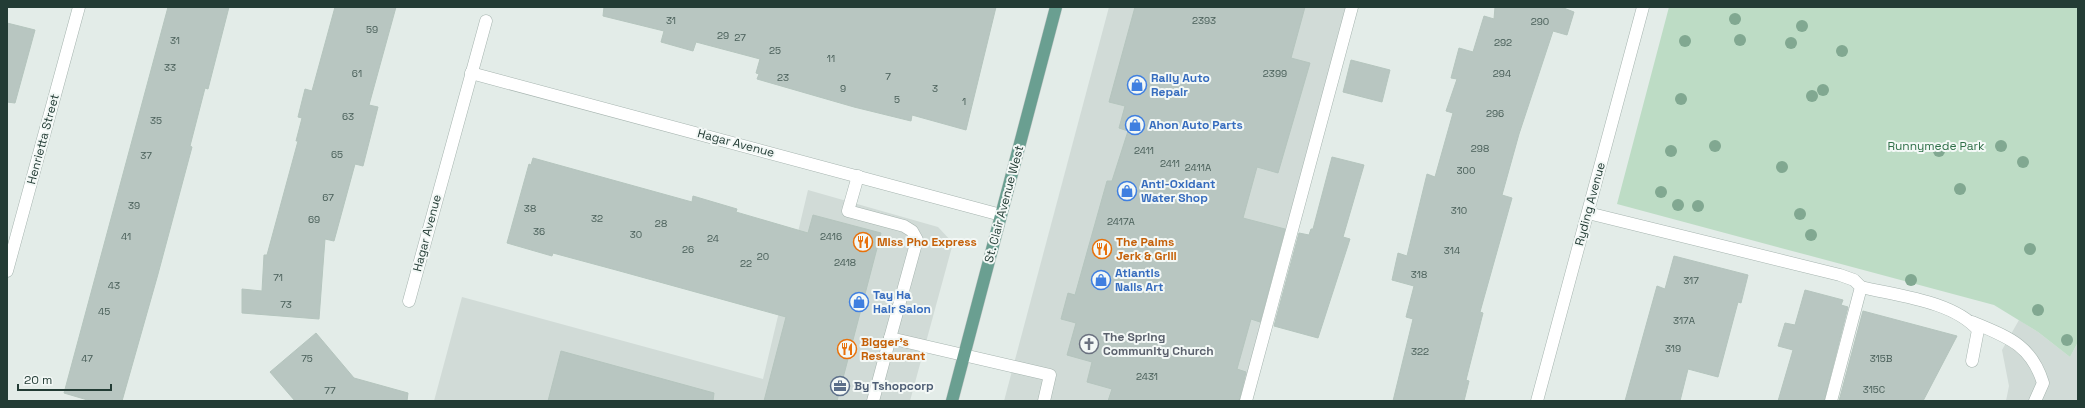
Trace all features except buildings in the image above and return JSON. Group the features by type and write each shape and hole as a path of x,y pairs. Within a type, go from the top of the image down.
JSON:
{"main road":[{"name":"St. Clair Avenue West","path":"952,401 1056,7"}],"street":[{"name":"Henrietta Street","path":"7,271 79,7"},
{"path":"1246,401 1352,7"},
{"name":"Ryding Avenue","path":"1537,401 1643,7"},
{"name":"Hagar Avenue","path":"409,301 486,21"},
{"name":"Hagar Avenue","path":"471,72 1000,215"},
{"path":"858,176 848,211 904,226 912,231 917,240 873,401"},
{"path":"1588,213 1840,275 1854,280 1861,288 1949,308 1969,320 2007,337 2020,346 2038,366 2044,383 2035,401"},
{"path":"1831,401 1861,288"},
{"path":"1969,320 1978,330 1972,360"},
{"path":"890,338 1050,375 1044,401"}],"shaded area":[{"path":"1109,7 1354,7 1248,401 1004,401"},
{"path":"808,190 938,227 953,243 910,401 434,401 462,297 763,379"},
{"path":"2019,320 2038,332 2070,357 2078,342 2078,401 2006,401 2009,386 2002,350"}],"green space":[{"name":"Runnymede Park","path":"1669,7 2078,7 2078,342 2070,357 2038,332 1994,305 1617,204"}],"place":[{"name":"Rally Auto Repair","path":"1137,85"},
{"name":"Ahon Auto Parts","path":"1135,125"},
{"name":"Anti-Oxidant Water Shop","path":"1127,191"},
{"name":"Miss Pho Express","path":"863,242"},
{"name":"The Palms Jerk & Grill","path":"1102,249"},
{"name":"Atlantis Nails Art","path":"1101,280"},
{"name":"Tay Ha Hair Salon","path":"859,302"},
{"name":"The Spring Community Church","path":"1089,344"},
{"name":"Bigger’s Restaurant","path":"847,349"},
{"name":"By Tshopcorp","path":"840,386"}]}
